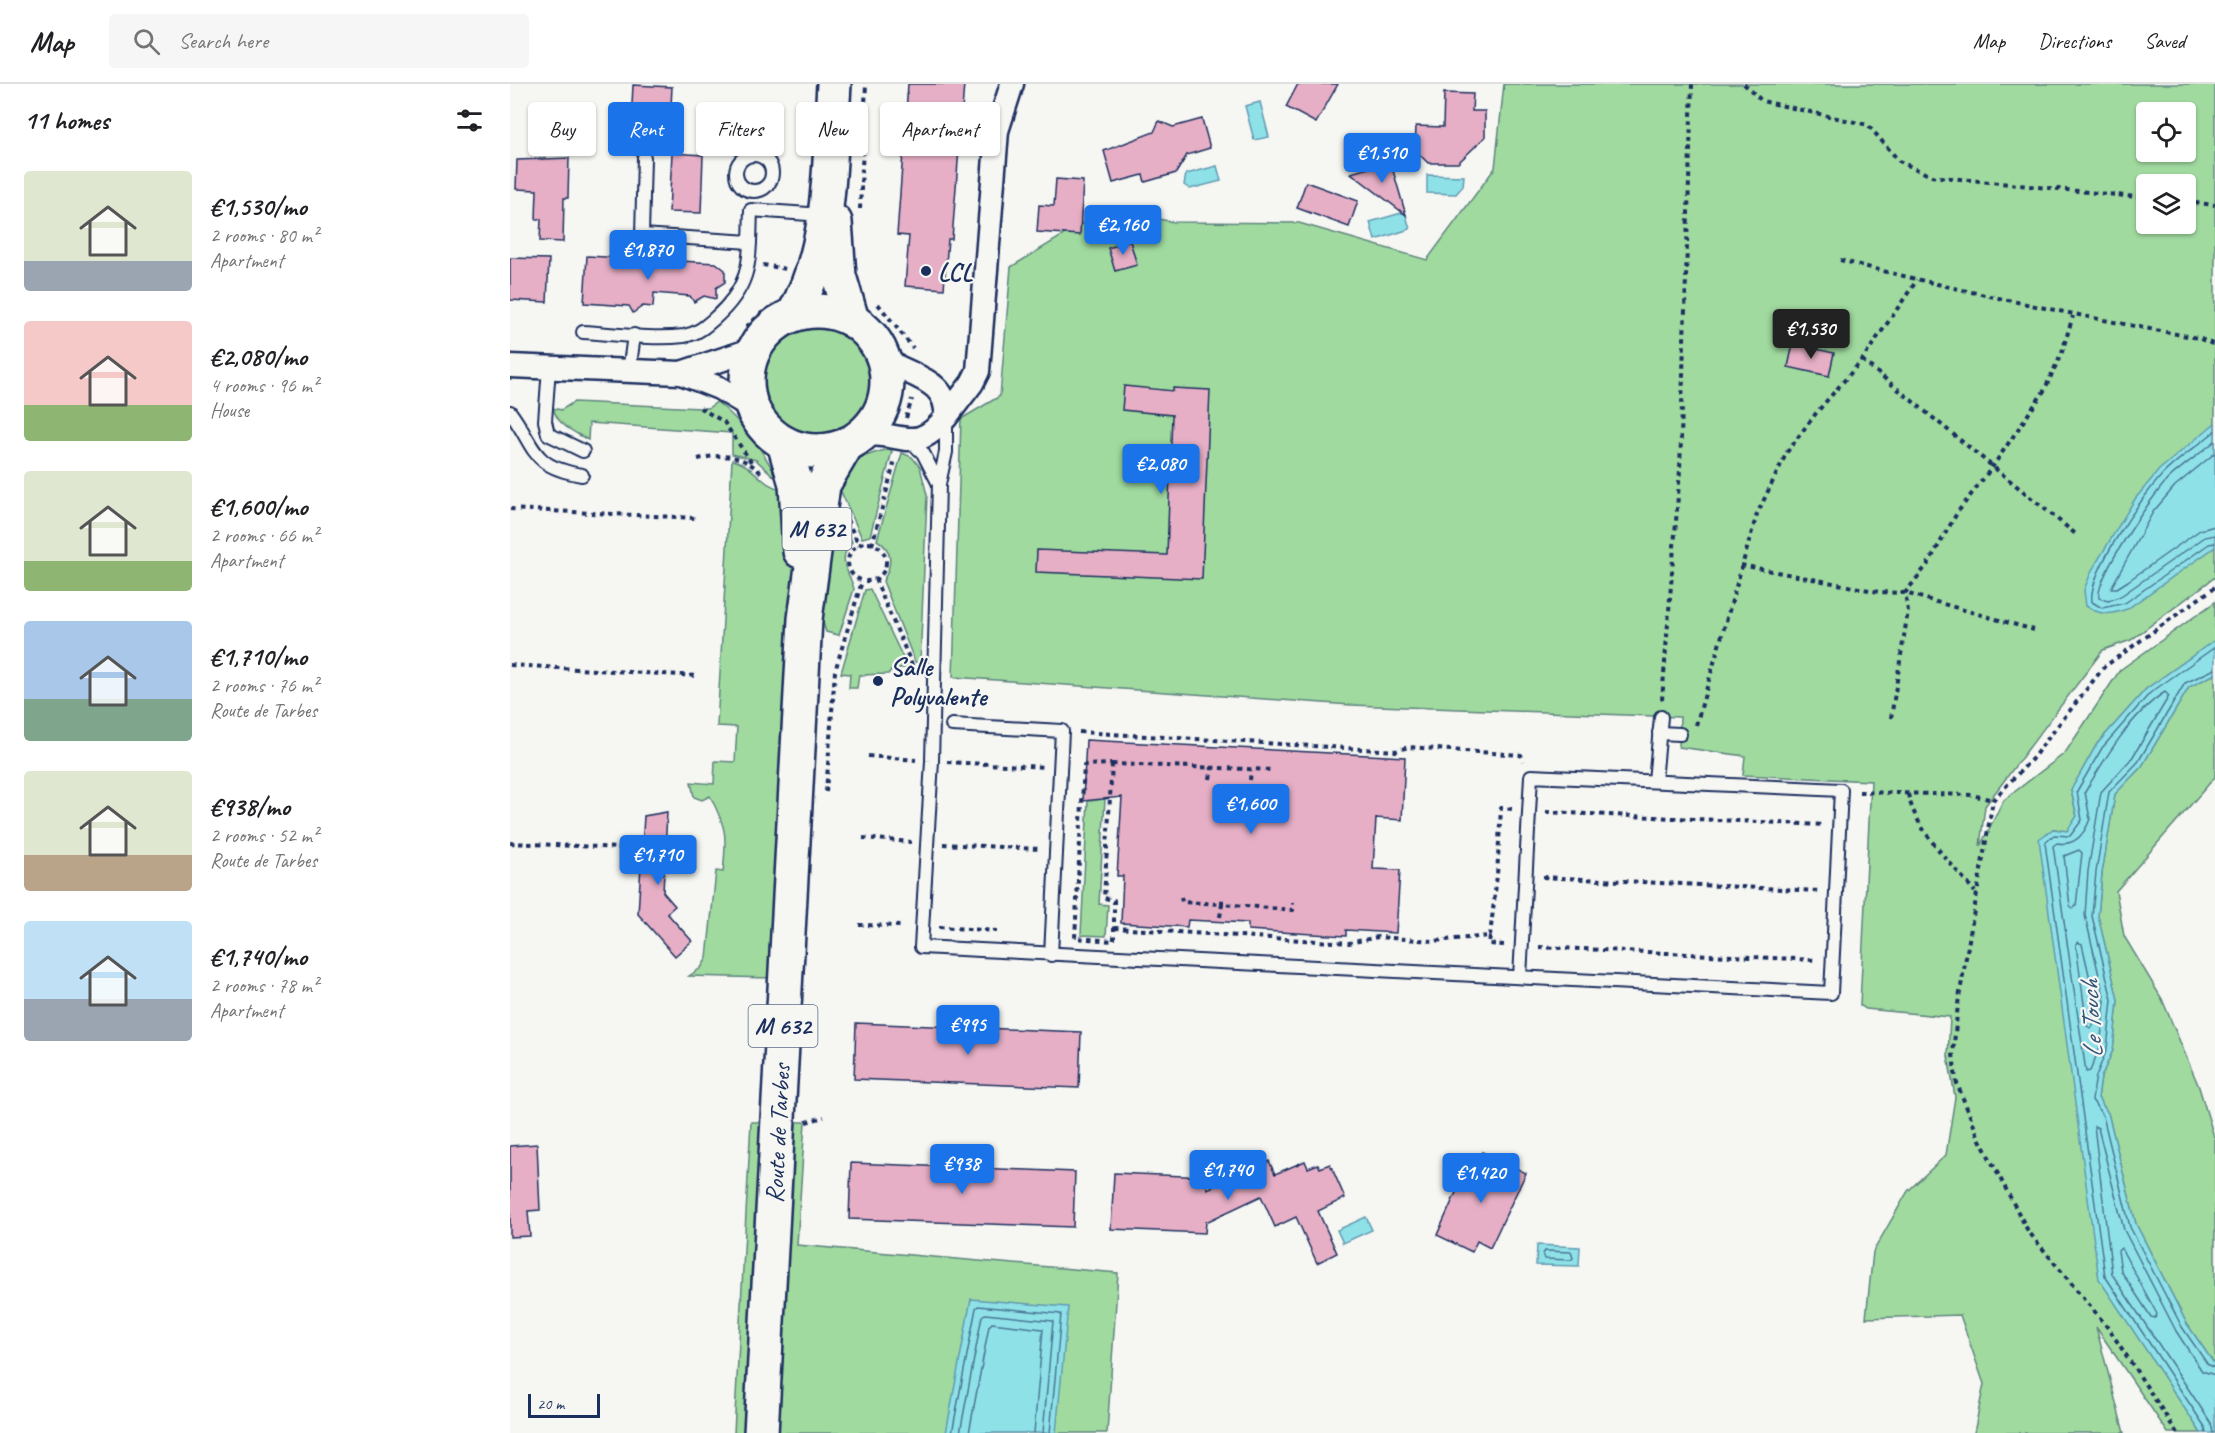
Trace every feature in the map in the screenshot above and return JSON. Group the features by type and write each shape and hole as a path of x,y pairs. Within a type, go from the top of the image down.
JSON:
{"main road":[{"path":"794,314 813,272 826,206 834,84"},
{"path":"826,206 834,218 839,276 864,310 871,336 883,358 887,376 883,403 875,420 855,439 816,452 784,443 764,428 751,407 746,377 754,349 770,328 794,314 824,310 864,310"},
{"name":"Route de Tarbes","path":"761,1433 805,620 823,485 855,439"},
{"name":"Route de Tarbes","path":"784,443 796,484 805,620"}],"street":[{"path":"855,439 887,434 909,440 921,439 930,435 972,383 978,371 997,131 1012,84"},
{"path":"510,366 681,373 754,349"},
{"path":"883,358 905,372 933,383 947,384 960,379 980,354"},
{"path":"681,373 719,388 751,407"},
{"path":"933,383 945,398 946,417"}],"lane":[{"path":"644,157 642,236 750,242"},
{"path":"584,332 677,337 695,333 734,301 744,282 748,263 753,192"},
{"path":"751,210 826,206"},
{"path":"629,372 634,335"},
{"path":"549,368 545,421 548,434 583,451"},
{"path":"510,412 540,461 560,471 582,475"},
{"path":"946,417 946,452 939,484 932,761 921,946 1051,955 1831,993 1841,790 1531,776 1520,977"},
{"path":"909,440 923,453 939,484"},
{"path":"1654,781 1661,717"},
{"path":"952,725 1062,731 1051,955"},
{"path":"1659,733 1680,734"}],"path":[{"path":"860,211 866,84"},
{"path":"1661,717 1680,470 1692,84"},
{"path":"1744,84 1762,101 1868,125 1899,161 1931,176 2136,197"},
{"path":"2196,203 2215,205"},
{"path":"1840,260 1917,280 2049,307 2073,316 2198,338 2215,345"},
{"path":"748,263 791,270"},
{"path":"1680,734 1695,727 1757,514 1787,452 1817,412 1862,360 1917,280"},
{"path":"864,310 915,351"},
{"path":"1891,718 1908,611 1905,593 1928,564 1957,513 1993,466 2044,391 2062,352 2073,316"},
{"path":"1862,360 2078,536"},
{"path":"692,404 724,422 752,462 769,481"},
{"path":"698,459 715,455 752,462"},
{"path":"510,509 696,518"},
{"path":"863,544 872,545 883,554 884,568 875,579 862,581 850,571 848,564 853,550 863,544"},
{"path":"1742,565 1879,592 1905,593 2034,630"},
{"path":"875,579 915,672 933,680"},
{"path":"835,671 862,581"},
{"path":"2176,1433 2109,1329 2028,1231 1979,1138 1956,1081 1953,1054 1958,1004 1993,800 2031,760 2104,666 2215,587"},
{"path":"510,665 698,676"},
{"path":"1062,731 1396,751 1408,747 1521,754 1531,776"},
{"path":"868,756 1061,768 1112,764 1273,770"},
{"path":"1084,765 1075,938 1114,941 1114,900 1104,898 1112,764"},
{"path":"1210,779 1212,767"},
{"path":"1250,780 1251,770"},
{"path":"1871,793 1972,795 1993,800"},
{"path":"1908,794 1922,828 1976,892"},
{"path":"1833,961 1489,944 1497,875 1501,808 1839,825"},
{"path":"863,838 1056,850"},
{"path":"510,843 621,848"},
{"path":"1497,875 1837,892"},
{"path":"1182,897 1182,902 1222,902 1293,910 1293,903"},
{"path":"1220,917 1222,902"},
{"path":"1114,928 1349,943 1378,938 1433,941 1490,936"},
{"path":"805,1122 824,1117"}],"green space":[{"path":"1504,84 2215,84 2215,577 2131,640 2103,650 1985,806 1980,846 2004,800 2065,753 2120,670 2215,602 2215,640 2146,689 2097,744 2071,790 2077,817 2067,831 2053,829 2099,1278 2201,1433 2168,1433 2096,1327 2124,1433 1974,1433 1984,1384 1960,1315 1866,1318 1873,1252 1908,1191 1946,1155 1955,1097 1948,1056 1950,1017 1866,1009 1860,1005 1871,781 1743,775 1745,756 1679,747 1680,717 1351,705 953,677 961,419 1000,396 1011,267 1106,209 1174,222 1299,223 1427,260 1495,168"},
{"path":"817,327 838,331 855,343 867,360 871,381 867,402 855,419 838,431 817,435 796,431 779,419 767,402 763,381 767,360 779,343 796,331"},
{"path":"574,402 708,408 717,402 751,437 777,479 756,460 732,454 732,433 589,423 588,440 562,424 555,414 553,408 561,410"},
{"path":"885,450 892,451 870,536 862,538 838,485 848,470 861,458"},
{"path":"902,453 912,457 920,467 927,495 920,664 915,662 883,581 890,559 883,544 877,540"},
{"path":"732,460 747,467 771,485 787,490 795,549 775,978 689,976 701,968 707,958 716,871 723,872 725,850 723,825 710,796 702,800 694,797 691,782 714,784 715,761 735,762 737,727 717,726"},
{"path":"833,501 852,542 847,548 844,560 854,589 839,635 826,632 819,610"},
{"path":"870,589 908,668 893,668 888,674 859,675 857,688 849,688 850,674 841,673 865,590"},
{"path":"2215,674 2215,777 2116,891 2124,936 2162,999 2199,1087 2215,1140 2215,1365 2187,1324 2136,1224 2108,1113 2098,1098 2101,1077 2113,1050 2118,1000 2098,916 2102,873 2115,794 2142,766 2189,687"},
{"path":"1105,799 1099,904 1108,905 1106,936 1081,935 1088,801"},
{"path":"751,1122 805,1122 797,1245 1118,1273 1107,1433 734,1433"}],"water":[{"path":"1260,102 1269,137 1254,140 1245,106"},
{"path":"1217,166 1221,181 1190,189 1184,185 1186,174"},
{"path":"1427,175 1464,176 1463,186 1456,194 1427,193"},
{"path":"1405,212 1410,229 1375,240 1370,222"},
{"path":"2215,423 2215,547 2127,609 2106,614 2086,606 2084,590 2092,570 2135,499 2159,470"},
{"name":"Le Touch","path":"2215,640 2215,674 2189,687 2142,766 2115,794 2102,873 2098,916 2118,1000 2113,1050 2101,1077 2098,1098 2108,1113 2136,1224 2187,1324 2215,1365 2215,1433 2201,1433 2099,1279 2039,839 2053,829 2067,831 2077,816 2071,790 2097,744 2146,689"},
{"path":"1366,1217 1372,1230 1343,1243 1337,1230"},
{"path":"1537,1245 1580,1247 1579,1266 1536,1265"},
{"path":"971,1299 1068,1307 1056,1433 946,1433"}],"building":[{"path":"908,84 964,84 963,102 907,102"},
{"path":"1298,84 1338,84 1316,123 1286,107"},
{"path":"633,85 672,87 671,102 632,102"},
{"path":"1444,93 1473,94 1472,111 1485,111 1485,137 1458,163 1428,163 1415,150 1416,126 1443,127"},
{"path":"1202,119 1210,148 1187,155 1176,173 1145,182 1143,175 1113,183 1104,151 1154,132 1159,121 1173,127"},
{"path":"684,154 703,156 701,213 669,212 672,156 684,156"},
{"path":"903,156 958,156 952,239 948,239 944,289 905,286 909,236 897,235"},
{"path":"569,158 568,198 564,198 563,242 540,241 541,219 536,219 537,190 516,189 517,160"},
{"path":"1379,165 1381,170 1392,167 1406,215 1351,173"},
{"path":"1056,179 1083,181 1080,235 1037,232 1039,205 1054,206"},
{"path":"1306,182 1358,201 1349,227 1297,208"},
{"path":"1130,241 1137,265 1115,271 1108,248"},
{"path":"587,256 716,263 725,270 725,282 716,288 716,299 704,296 694,302 690,296 654,293 653,307 643,306 633,313 629,306 584,303"},
{"path":"510,258 549,259 547,302 510,300"},
{"path":"1793,344 1834,353 1829,376 1788,367"},
{"path":"1124,386 1173,391 1173,388 1210,390 1202,579 1036,572 1037,550 1167,555 1172,415 1122,410"},
{"path":"1086,740 1405,757 1402,820 1376,818 1373,869 1400,870 1396,933 1346,930 1346,936 1248,930 1248,923 1188,920 1187,927 1121,923 1123,876 1117,876 1122,797 1083,801"},
{"path":"667,812 663,892 675,906 667,913 692,941 675,956 638,914 644,816"},
{"path":"856,1023 1081,1032 1079,1088 854,1079"},
{"path":"537,1144 540,1210 528,1211 530,1236 510,1237 510,1146"},
{"path":"1482,1152 1526,1173 1490,1248 1477,1241 1472,1252 1437,1235 1462,1179 1468,1182"},
{"path":"1269,1161 1275,1174 1305,1161 1308,1168 1318,1164 1320,1168 1330,1164 1345,1198 1318,1211 1337,1253 1317,1263 1296,1217 1275,1227 1261,1196 1206,1222 1205,1233 1111,1229 1114,1173 1207,1177 1207,1189"},
{"path":"851,1163 1075,1172 1073,1227 849,1219"}],"place":[{"name":"LCL","path":"926,271"},
{"name":"Salle Polyvalente","path":"878,681"}]}
